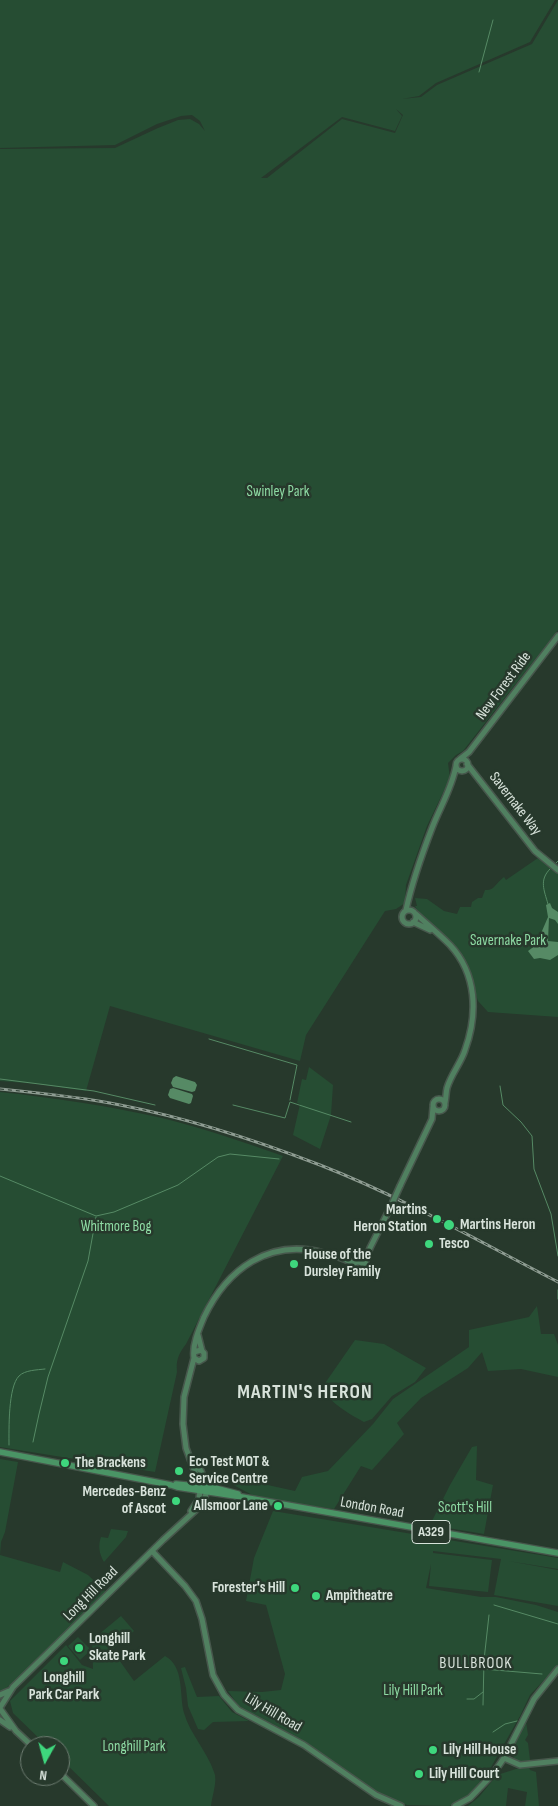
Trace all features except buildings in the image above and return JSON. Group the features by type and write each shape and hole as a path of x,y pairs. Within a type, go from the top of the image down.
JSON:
{"main road":[{"name":"New Forest Ride","path":"406,910 432,827 454,778 457,761 469,752 558,636"},
{"name":"New Forest Ride","path":"454,778 464,770 469,752"},
{"path":"460,759 464,759 467,763"},
{"name":"Savernake Way","path":"467,763 535,851 558,870"},
{"path":"456,766 458,770 464,770"},
{"name":"Savernake Way","path":"464,770 474,774"},
{"name":"New Forest Ride","path":"411,891 416,919 413,922"},
{"path":"432,1119 436,1100 447,1088 471,1035 474,1002 467,972 450,946 414,912 406,910 403,913 403,920 407,923 413,922 435,932"},
{"path":"370,1248 354,1264 354,1273 359,1275 364,1271 370,1248 432,1119 445,1107 447,1088"},
{"path":"436,1100 440,1099 445,1103"},
{"path":"433,1107 435,1110 440,1111"},
{"path":"200,1488 192,1461 184,1444 182,1424 184,1398 198,1332 210,1306 227,1281 237,1270 254,1260 278,1251 293,1249 316,1251 364,1266"},
{"path":"189,1375 204,1357 198,1332"},
{"path":"194,1355 197,1350 202,1351"},
{"path":"194,1355 200,1360"},
{"name":"London Road","path":"0,1452 171,1485 207,1489 242,1497 558,1553"},
{"path":"192,1461 201,1471 207,1489"},
{"name":"Long Hill Road","path":"186,1518 199,1499 200,1488"},
{"name":"Long Hill Road","path":"0,1705 13,1688 201,1505 207,1489"},
{"name":"Lily Hill Road","path":"152,1551 185,1586 196,1601 202,1619 213,1675 224,1695 238,1710 304,1746 376,1795 401,1806"},
{"path":"455,1806 470,1798 489,1779 504,1758 534,1699 558,1669"},
{"name":"Long Hill Road","path":"0,1696 13,1688"},
{"path":"0,1705 0,1711 21,1736"},
{"path":"0,1720 16,1731"},
{"path":"504,1758 520,1764 558,1761"},
{"path":"70,1783 94,1806"}],"green space":[{"name":"Swinley Park","path":"0,0 555,0 530,42 436,83 419,96 402,99 421,97 437,85 532,44 558,0 558,630 463,751 448,763 450,778 427,826 406,885 405,903 396,909 385,911 306,1035 300,1061 110,1006 86,1091 0,1081 0,149 115,148 178,120 190,119 199,124 205,131 200,121 192,115 181,116 157,124 115,145 0,148","holes":["396,109 403,115 395,133 342,119 267,178 261,178 342,117 395,131 402,116"]},
{"name":"Savernake Park","path":"538,858 558,873 558,1017 488,1012 478,1001 468,970 446,938 419,914 415,906 417,906 415,898 427,899 444,911 457,914 460,907 471,907 472,902 482,898 485,890 493,888 504,877 506,880"},
{"path":"309,1067 333,1085 331,1115 320,1149 293,1135 300,1104 297,1103 302,1079 306,1080"},
{"name":"Whitmore Bog","path":"0,1092 82,1103 162,1118 238,1140 283,1156 179,1355 155,1472 0,1447"},
{"path":"537,1306 541,1334 554,1334 558,1345 558,1377 521,1369 488,1371 482,1352 468,1368 421,1398 397,1423 404,1434 372,1470 361,1466 334,1509 258,1498 222,1479 222,1475 295,1491 302,1477 328,1471 373,1424 393,1399 469,1347 469,1330 529,1317"},
{"path":"355,1340 384,1344 426,1368 415,1382 392,1396 372,1419 364,1422 341,1408 321,1389"},
{"name":"Scott's Hill","path":"477,1446 476,1480 493,1485 484,1534 430,1525 472,1447"},
{"path":"0,1459 18,1462 0,1555"},
{"name":"Lily Hill Park","path":"273,1511 558,1558 558,1569 508,1561 558,1570 558,1606 494,1595 501,1559 433,1551 433,1553 492,1560 488,1592 429,1586 431,1564 426,1588 481,1597 496,1597 536,1605 558,1612 558,1665 530,1695 486,1776 468,1798 449,1806 407,1805 383,1797 308,1745 240,1708 228,1691 262,1692 281,1690 285,1674 266,1605 246,1601 254,1558"},
{"path":"111,1529 128,1531 126,1537 104,1562 100,1553 100,1540 101,1537 108,1538"},
{"path":"0,1555 60,1572 63,1562 88,1575 106,1592 16,1681 0,1692"},
{"name":"Longhill Park","path":"121,1616 134,1631 112,1650 134,1681 165,1656 176,1667 184,1713 215,1775 211,1806 109,1806 70,1768 70,1736 37,1736 13,1713 10,1701 66,1645 82,1665 93,1669 92,1640"},
{"name":"Longhill Skate Park","path":"78,1637 91,1650 80,1660 68,1646"},
{"path":"185,1667 197,1697 219,1696 232,1712 249,1721 213,1722 204,1730 198,1729 188,1706 181,1668"},
{"path":"526,1721 528,1735 525,1740 528,1743 530,1760 516,1763 511,1751"},
{"path":"529,1767 530,1770 536,1772 539,1806 525,1806 527,1792 508,1788 506,1806 468,1806 479,1797 497,1775"}],"shaded area":[{"path":"550,903 552,908 558,912 558,924 555,920 549,918 548,941 558,942 558,955 550,960 534,959 528,951 536,945 548,917 546,905"},
{"path":"176,1076 195,1082 197,1085 195,1091 192,1092 173,1087 171,1083"},
{"path":"173,1088 192,1094 191,1103 170,1098 168,1095 170,1089"}],"waterway":[{"path":"479,72 493,20"},
{"path":"555,864 558,861"},
{"path":"548,904 543,881 550,869"},
{"path":"209,1039 297,1065 290,1100"},
{"path":"0,1079 94,1091 155,1105"},
{"path":"500,1086 503,1105 521,1122 532,1136 534,1169 551,1214 558,1256"},
{"path":"233,1105 285,1118 290,1102 351,1122"},
{"path":"0,1176 96,1216 114,1212 178,1185 218,1157 230,1154 279,1159"},
{"path":"33,1442 48,1377 88,1261 96,1217"},
{"path":"558,1290 558,1299"},
{"path":"9,1445 11,1398 15,1381 24,1373 45,1369"},
{"path":"494,1605 558,1624"},
{"path":"483,1705 484,1660 489,1615"},
{"path":"483,1669 542,1674"},
{"path":"467,1699 474,1699 483,1692"},
{"path":"493,1732 505,1724 517,1721"}],"railway":[{"path":"0,1089 75,1097 145,1110 221,1130 271,1147 381,1191 441,1220 558,1282"}],"place":[{"name":"Martins Heron Station","path":"437,1219"},
{"name":"Martins Heron","path":"449,1225"},
{"name":"Tesco","path":"429,1244"},
{"name":"House of the Dursley Family","path":"294,1264"},
{"name":"The Brackens","path":"65,1463"},
{"name":"Eco Test MOT & Service Centre","path":"179,1471"},
{"name":"Mercedes-Benz of Ascot","path":"176,1501"},
{"name":"Allsmoor Lane","path":"278,1506"},
{"name":"Forester's Hill","path":"295,1588"},
{"name":"Ampitheatre","path":"316,1596"},
{"name":"Longhill Skate Park","path":"79,1648"},
{"name":"Longhill Park Car Park","path":"64,1661"},
{"name":"Lily Hill House","path":"433,1750"},
{"name":"Lily Hill Court","path":"419,1774"}],"district":[{"name":"MARTIN'S HERON","path":"305,1393"},
{"name":"BULLBROOK","path":"476,1664"}]}
